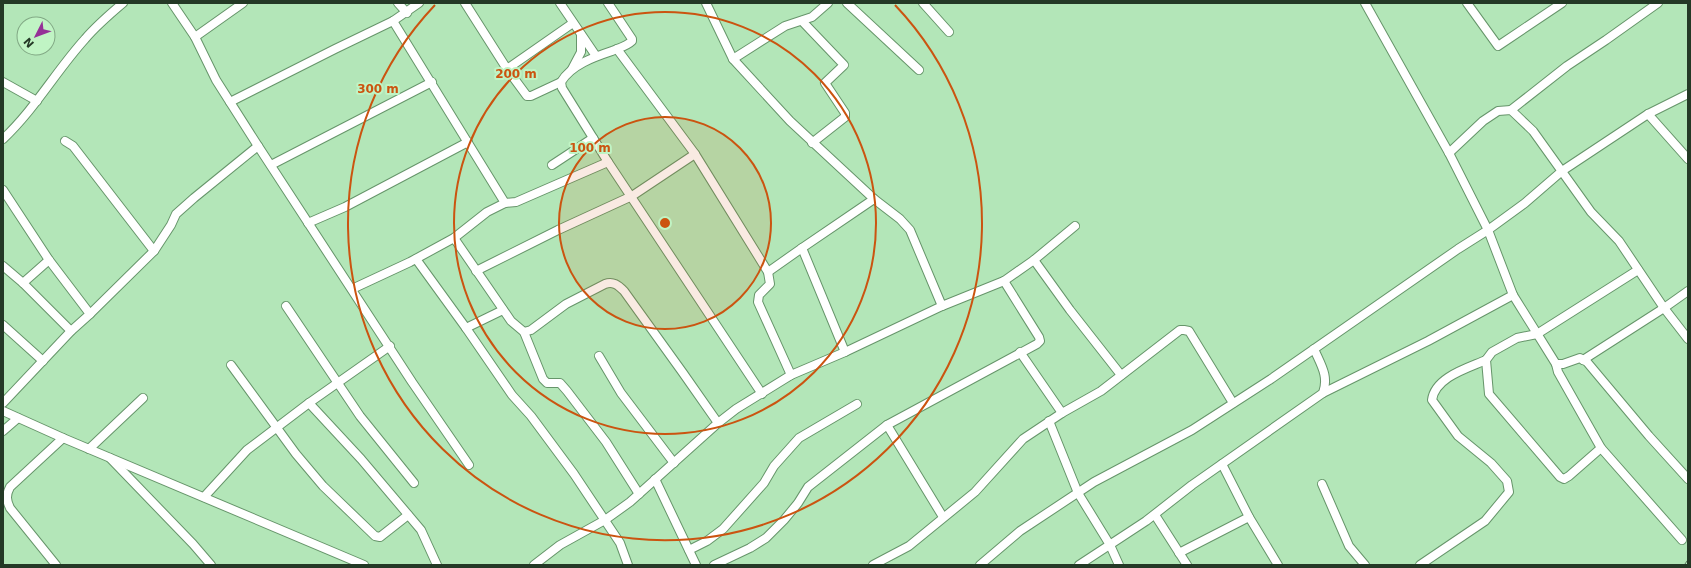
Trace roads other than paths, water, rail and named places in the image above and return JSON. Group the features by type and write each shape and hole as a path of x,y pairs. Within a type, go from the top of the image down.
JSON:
{"street":[{"path":"195,37 243,3"},
{"path":"398,3 407,13"},
{"path":"230,102 393,21 407,13 419,3"},
{"path":"465,3 526,96 531,96 561,82 571,70 581,52 581,35"},
{"path":"560,3 596,56"},
{"path":"571,70 596,56 631,43 632,39 608,3"},
{"path":"706,3 734,60 812,143 874,200 900,219 910,230 942,306"},
{"path":"734,60 785,26 812,17 828,3"},
{"path":"847,3 919,70"},
{"path":"923,3 949,32"},
{"path":"1366,3 1450,153 1488,230 1513,295 1556,364 1558,372 1601,448 1682,540"},
{"path":"1467,3 1498,46 1562,3"},
{"path":"1450,153 1483,121 1498,111 1510,110 1567,66 1658,3"},
{"path":"174,4 195,37 216,80 258,146 469,465"},
{"path":"3,139 37,101 84,39 117,5"},
{"path":"802,20 844,65 825,83 845,113 845,117 812,143"},
{"path":"393,21 432,82 505,203"},
{"path":"507,69 573,23"},
{"path":"617,49 695,154 768,272 770,284 759,295 758,302 791,375"},
{"path":"3,82 37,101"},
{"path":"271,165 432,82"},
{"path":"561,82 562,88 608,162 762,394"},
{"path":"980,565 1020,531 1102,476 1183,435 1233,403 1488,230 1562,171 1648,114 1688,94"},
{"path":"1510,110 1533,131 1591,212 1619,241 1664,308 1688,339"},
{"path":"1648,114 1688,159"},
{"path":"552,164 593,138"},
{"path":"65,141 74,146 154,251"},
{"path":"308,223 351,203 468,142"},
{"path":"3,403 71,331 154,251 171,225 176,214 258,146"},
{"path":"476,271 558,230 632,196 695,154"},
{"path":"352,289 416,259 454,238 487,212 505,203 516,202 608,162"},
{"path":"3,190 50,260 90,314"},
{"path":"768,272 874,200"},
{"path":"534,565 560,545 605,520 630,502 718,423 736,409 791,375 845,352 942,306 1004,281 1034,260 1075,226"},
{"path":"454,238 511,321 524,332 543,379 547,383 560,383 567,391 606,442 639,494"},
{"path":"802,248 845,352"},
{"path":"416,259 512,395 531,416 574,474 620,543 628,565"},
{"path":"23,283 50,260"},
{"path":"1034,260 1070,310 1121,375"},
{"path":"3,266 23,283 71,331"},
{"path":"1420,565 1485,522 1509,492 1507,481 1491,463 1458,436 1432,400 1433,392 1445,379 1486,360 1492,352 1517,338 1537,334 1638,270"},
{"path":"714,565 750,548 766,538 798,503 808,487 887,425 1020,352 1038,344 1040,341 1039,337 1004,281"},
{"path":"524,332 531,330 566,304 609,282 614,283 624,291 718,423"},
{"path":"1583,360 1688,291"},
{"path":"1079,565 1155,515 1186,489 1324,394 1428,341 1513,295"},
{"path":"286,306 360,416 414,483"},
{"path":"466,328 503,310"},
{"path":"3,325 43,361"},
{"path":"873,565 909,546 975,492 1023,438 1101,390 1180,330 1189,332 1233,403"},
{"path":"204,497 247,450 277,429 309,403 390,346"},
{"path":"1314,349 1325,374 1326,384 1324,394"},
{"path":"1020,352 1062,413"},
{"path":"599,356 621,393 674,463"},
{"path":"1556,364 1563,364 1580,358 1587,362 1649,436 1688,479"},
{"path":"1486,360 1488,394 1560,477 1564,479 1569,476 1601,448"},
{"path":"231,365 277,429 323,486 375,536 380,537 408,515"},
{"path":"89,449 144,398"},
{"path":"309,403 361,459 421,530 437,565"},
{"path":"689,550 707,541 723,529 764,482 774,466 799,438 857,404"},
{"path":"3,411 63,438 364,565"},
{"path":"3,431 18,418"},
{"path":"1049,422 1078,493 1110,545 1119,565"},
{"path":"887,425 943,517"},
{"path":"56,565 10,508 7,501 7,494 10,487 63,438"},
{"path":"108,456 193,544 211,565"},
{"path":"1222,464 1249,517 1278,565"},
{"path":"655,479 696,565"},
{"path":"1322,484 1349,546 1365,565"},
{"path":"1155,515 1187,565"},
{"path":"1179,554 1249,517"}]}
